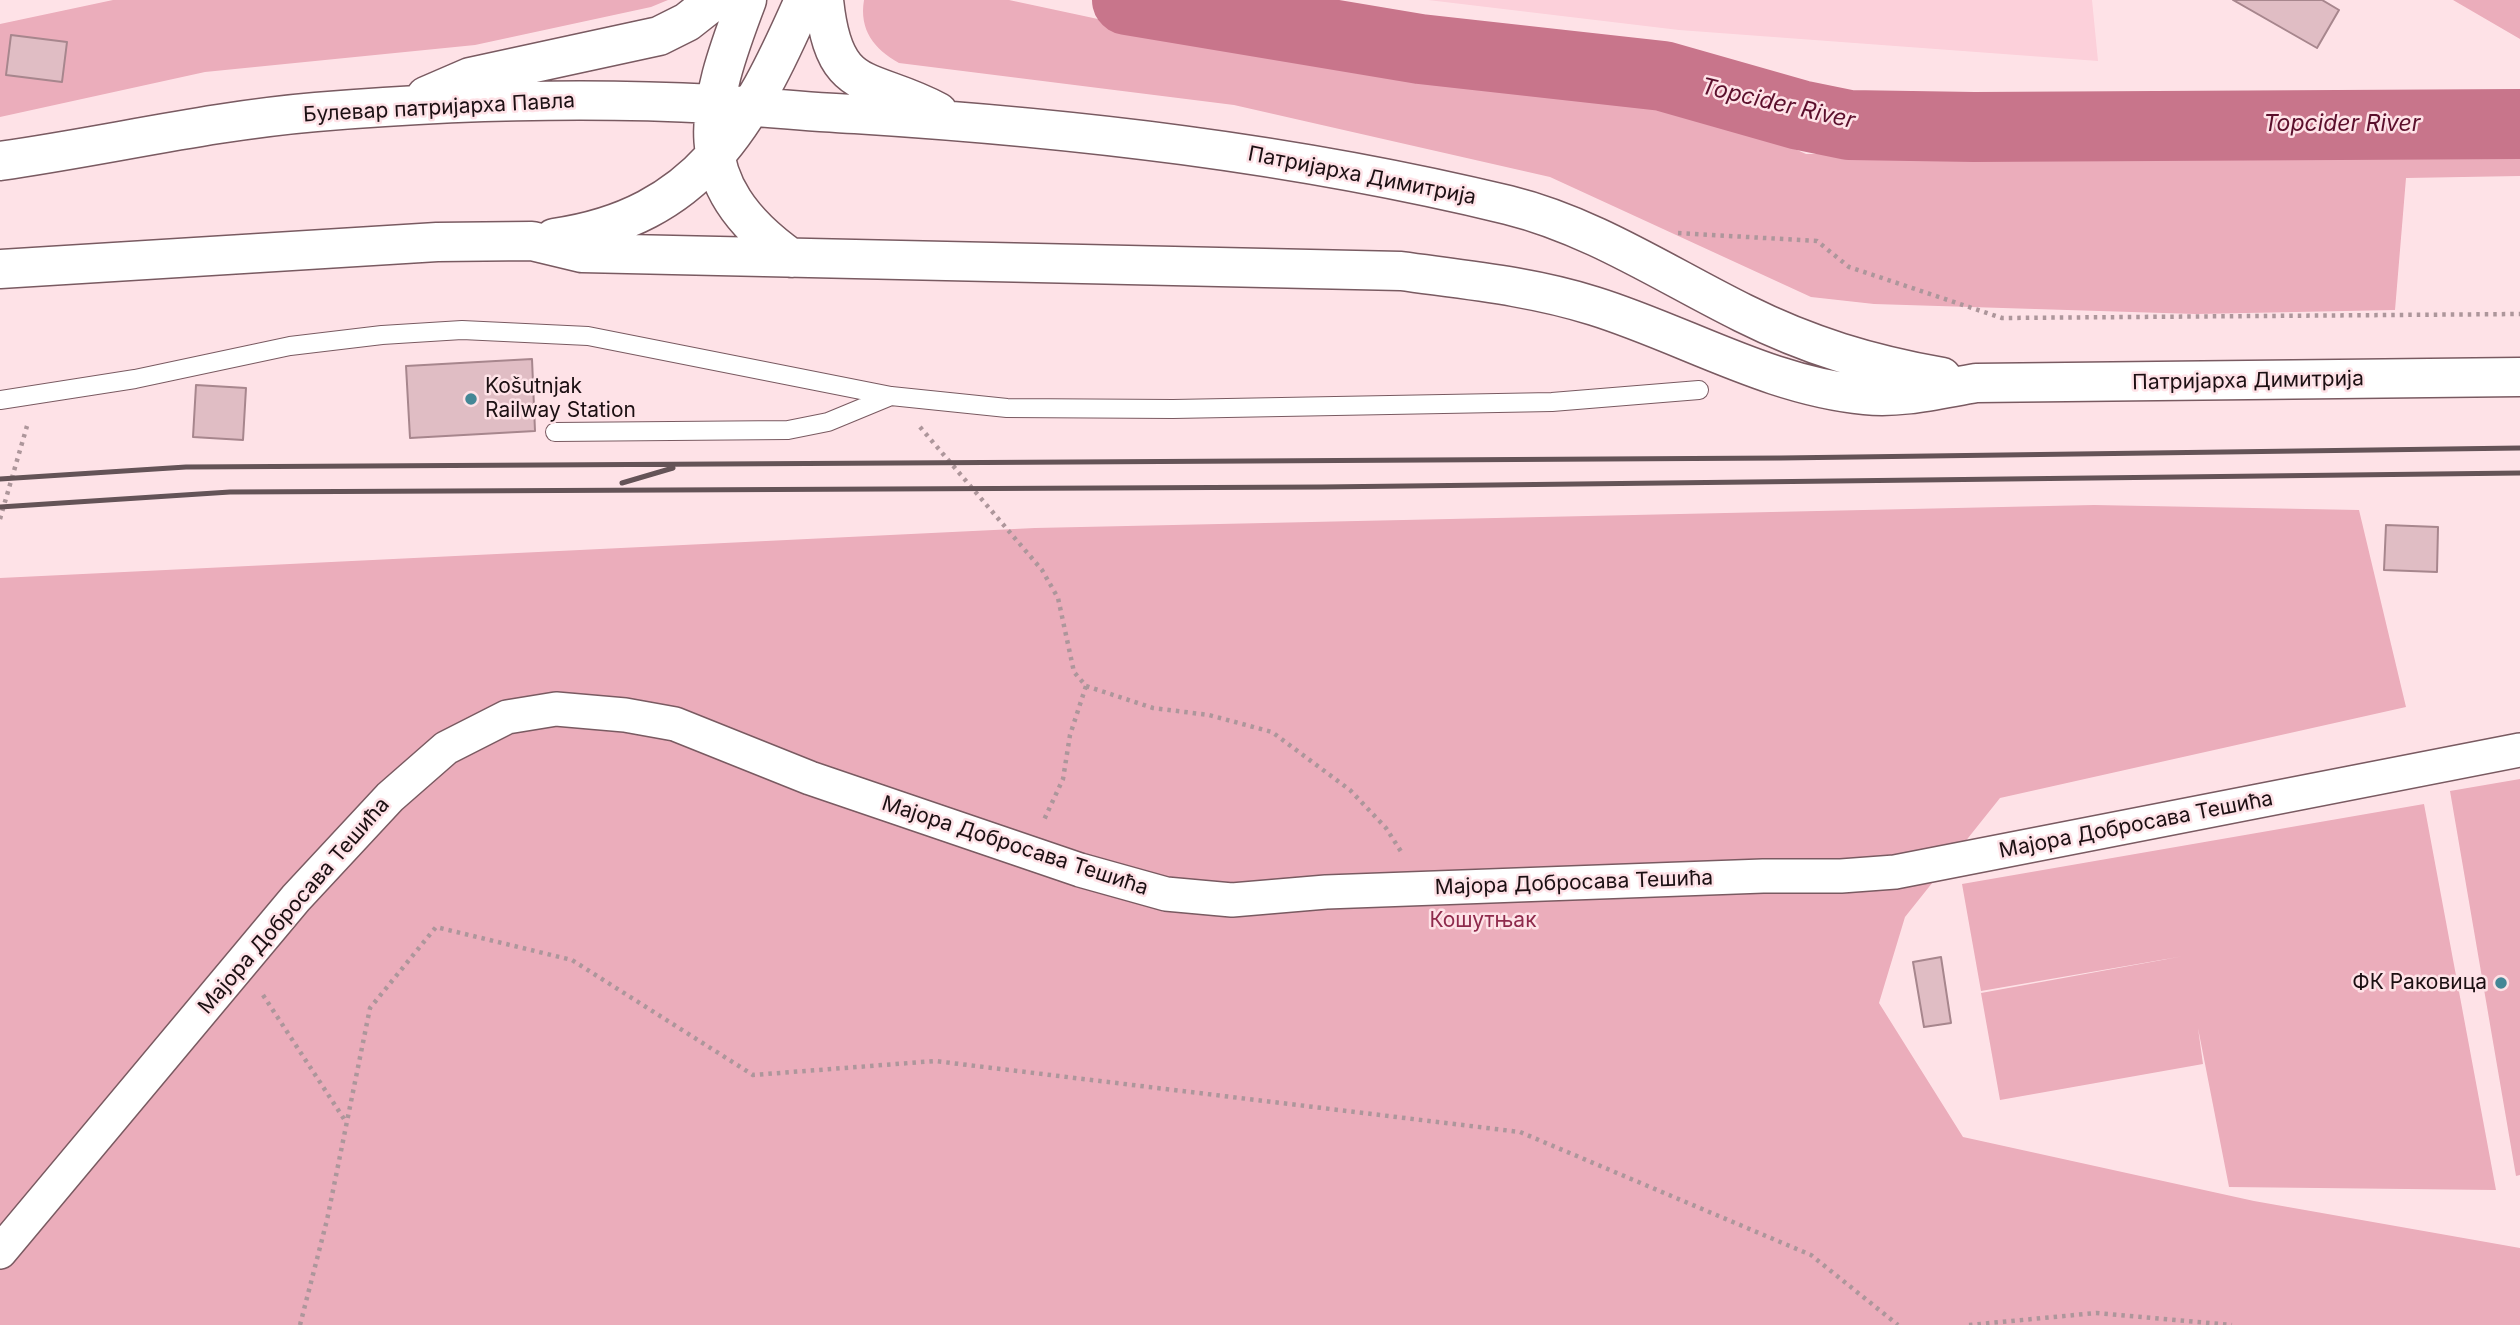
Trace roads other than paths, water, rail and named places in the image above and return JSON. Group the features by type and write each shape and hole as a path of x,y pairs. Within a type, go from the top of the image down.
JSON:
{"main road":[{"path":"411,105 470,77 659,36 687,22 715,0"},
{"path":"747,0 721,68 714,104 717,156 721,178 731,200 752,229 791,258"},
{"path":"0,269 176,260 363,245 532,241 579,234 617,224 667,197 717,156 753,107 804,0"},
{"path":"824,0 831,41 839,60 852,76 868,85 893,90 956,121"},
{"name":"Булевар патријарха Павла","path":"0,161 219,123 411,105 598,101 714,104"},
{"name":"Патријарха Димитрија","path":"714,104 956,121 1217,148 1388,178 1532,211 1647,260 1741,312 1816,346 1850,358 1976,383"},
{"name":"Патријарха Димитрија","path":"532,241 582,253 1401,271 1508,285 1595,306 1750,367 1842,392 1898,395 1976,383 2520,377"}],"street":[{"name":"Мајора Добросава Тешића","path":"0,1252 296,898 390,797 446,748 508,717 556,709 625,715 675,724 810,778 1029,853 1166,894 1232,900 1426,888 1763,876 1841,876 1895,872 2520,750"}],"lane":[{"path":"0,400 135,379 290,346 382,335 472,330 588,336 891,396 995,407 1069,410 1552,402 1699,390"},
{"path":"555,432 788,429 828,422 891,396"}],"waterway":[{"name":"Topcider River","path":"1127,0 1420,49 1663,76 1800,115 1849,125 1974,127 2520,124"}],"railway":[{"path":"0,479 186,467 1781,458 2520,448"},
{"path":"622,483 673,468"},
{"path":"0,507 230,492 1321,487 2520,473"}],"place":[{"name":"Košutnjak Railway Station","path":"471,399"},
{"name":"ФК Раковица","path":"2501,983"}],"park label":[{"name":"Кошутњак","path":"1483,921"}]}
